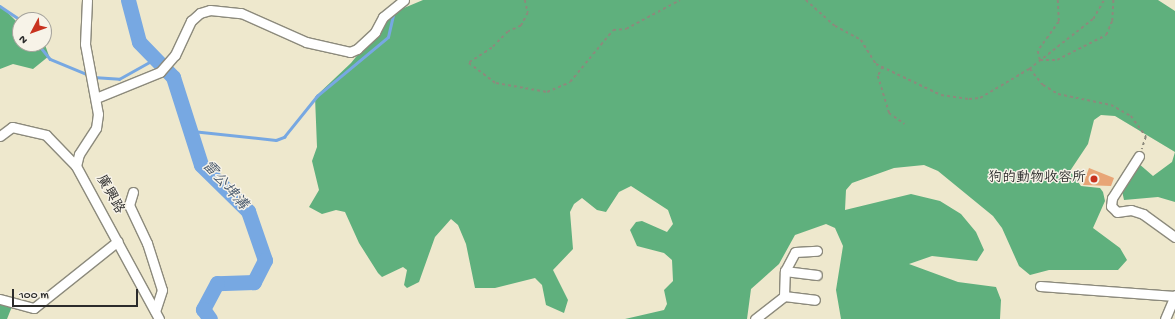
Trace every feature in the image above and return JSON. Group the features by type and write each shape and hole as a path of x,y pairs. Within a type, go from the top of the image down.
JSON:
{"street":[{"path":"76,166 79,154 96,128 96,98 88,69 87,0"},
{"path":"96,98 160,72 168,65 191,21 210,10 241,13 306,42 350,52 376,32 392,8 402,1"},
{"name":"廣興路","path":"0,136 12,127 46,135 76,166 157,315"},
{"path":"1139,156 1112,198 1111,206 1116,212 1131,210 1143,214 1175,237"},
{"path":"133,192 129,205 147,243 162,290 157,315"},
{"path":"0,299 34,308 118,241"},
{"path":"784,296 785,271 795,252 817,251"},
{"path":"785,271 817,275"},
{"path":"1040,286 1175,296 1165,319"},
{"path":"755,319 784,296 815,300"}],"path":[{"path":"525,0 528,13 521,26 508,32 492,48 469,63 496,83 546,92 570,82 613,30 626,29 680,0"},
{"path":"806,0 836,26 861,40 876,64 941,95 969,100 980,98 1040,60 1093,19 1104,0"},
{"path":"1040,60 1038,52 1059,22 1058,0"},
{"path":"1040,60 1057,60 1106,35 1112,21 1113,0"},
{"path":"883,67 878,76 889,113 905,124"},
{"path":"1029,68 1043,86 1058,94 1111,105 1131,116 1146,137 1139,156"}],"green space":[{"path":"423,0 1158,0 1175,11 1175,152 1115,116 1101,115 1094,120 1088,144 1070,171 1081,186 1100,188 1103,192 1105,201 1093,228 1120,248 1127,260 1118,270 1049,270 1030,275 1019,266 1002,228 993,216 938,171 924,165 894,168 852,183 846,190 845,210 911,194 940,201 961,214 976,232 984,250 977,261 932,256 909,264 958,282 996,287 1001,300 1000,319 841,319 836,290 843,246 835,228 826,224 795,235 779,264 751,289 747,319 625,319 664,310 667,304 664,290 673,281 672,260 664,253 637,246 630,230 636,222 642,221 667,232 673,224 668,210 631,186 619,192 606,212 597,210 582,198 574,204 570,212 573,249 553,270 568,300 564,313 546,305 542,285 535,278 495,288 475,288 466,244 458,225 451,219 435,237 419,282 407,288 404,285 407,270 403,267 382,277 378,273 359,243 345,212 336,210 322,214 309,207 319,190 312,161 317,147 315,97 351,63 392,13"},
{"path":"0,5 12,17 12,52 48,52 49,56 33,69 13,64 0,69"},
{"path":"1175,152 1175,202 1158,197 1124,200 1121,186 1138,163 1153,176 1172,162"},
{"path":"0,295 13,304 7,319 0,319"}],"building":[{"name":"狗的動物收容所","path":"1089,168 1114,178 1111,186 1083,185"}],"waterway":[{"name":"雷公埤溝","path":"128,0 139,42 173,77 201,165 248,211 265,260 254,282 217,283 203,309 210,319"},
{"path":"0,6 12,14"},
{"path":"192,131 276,140 284,137 317,96 388,37 394,12"},
{"path":"44,52 50,59 89,75"},
{"path":"93,77 119,79 155,59"}],"place":[{"name":"狗的動物收容所","path":"1094,179"}]}
